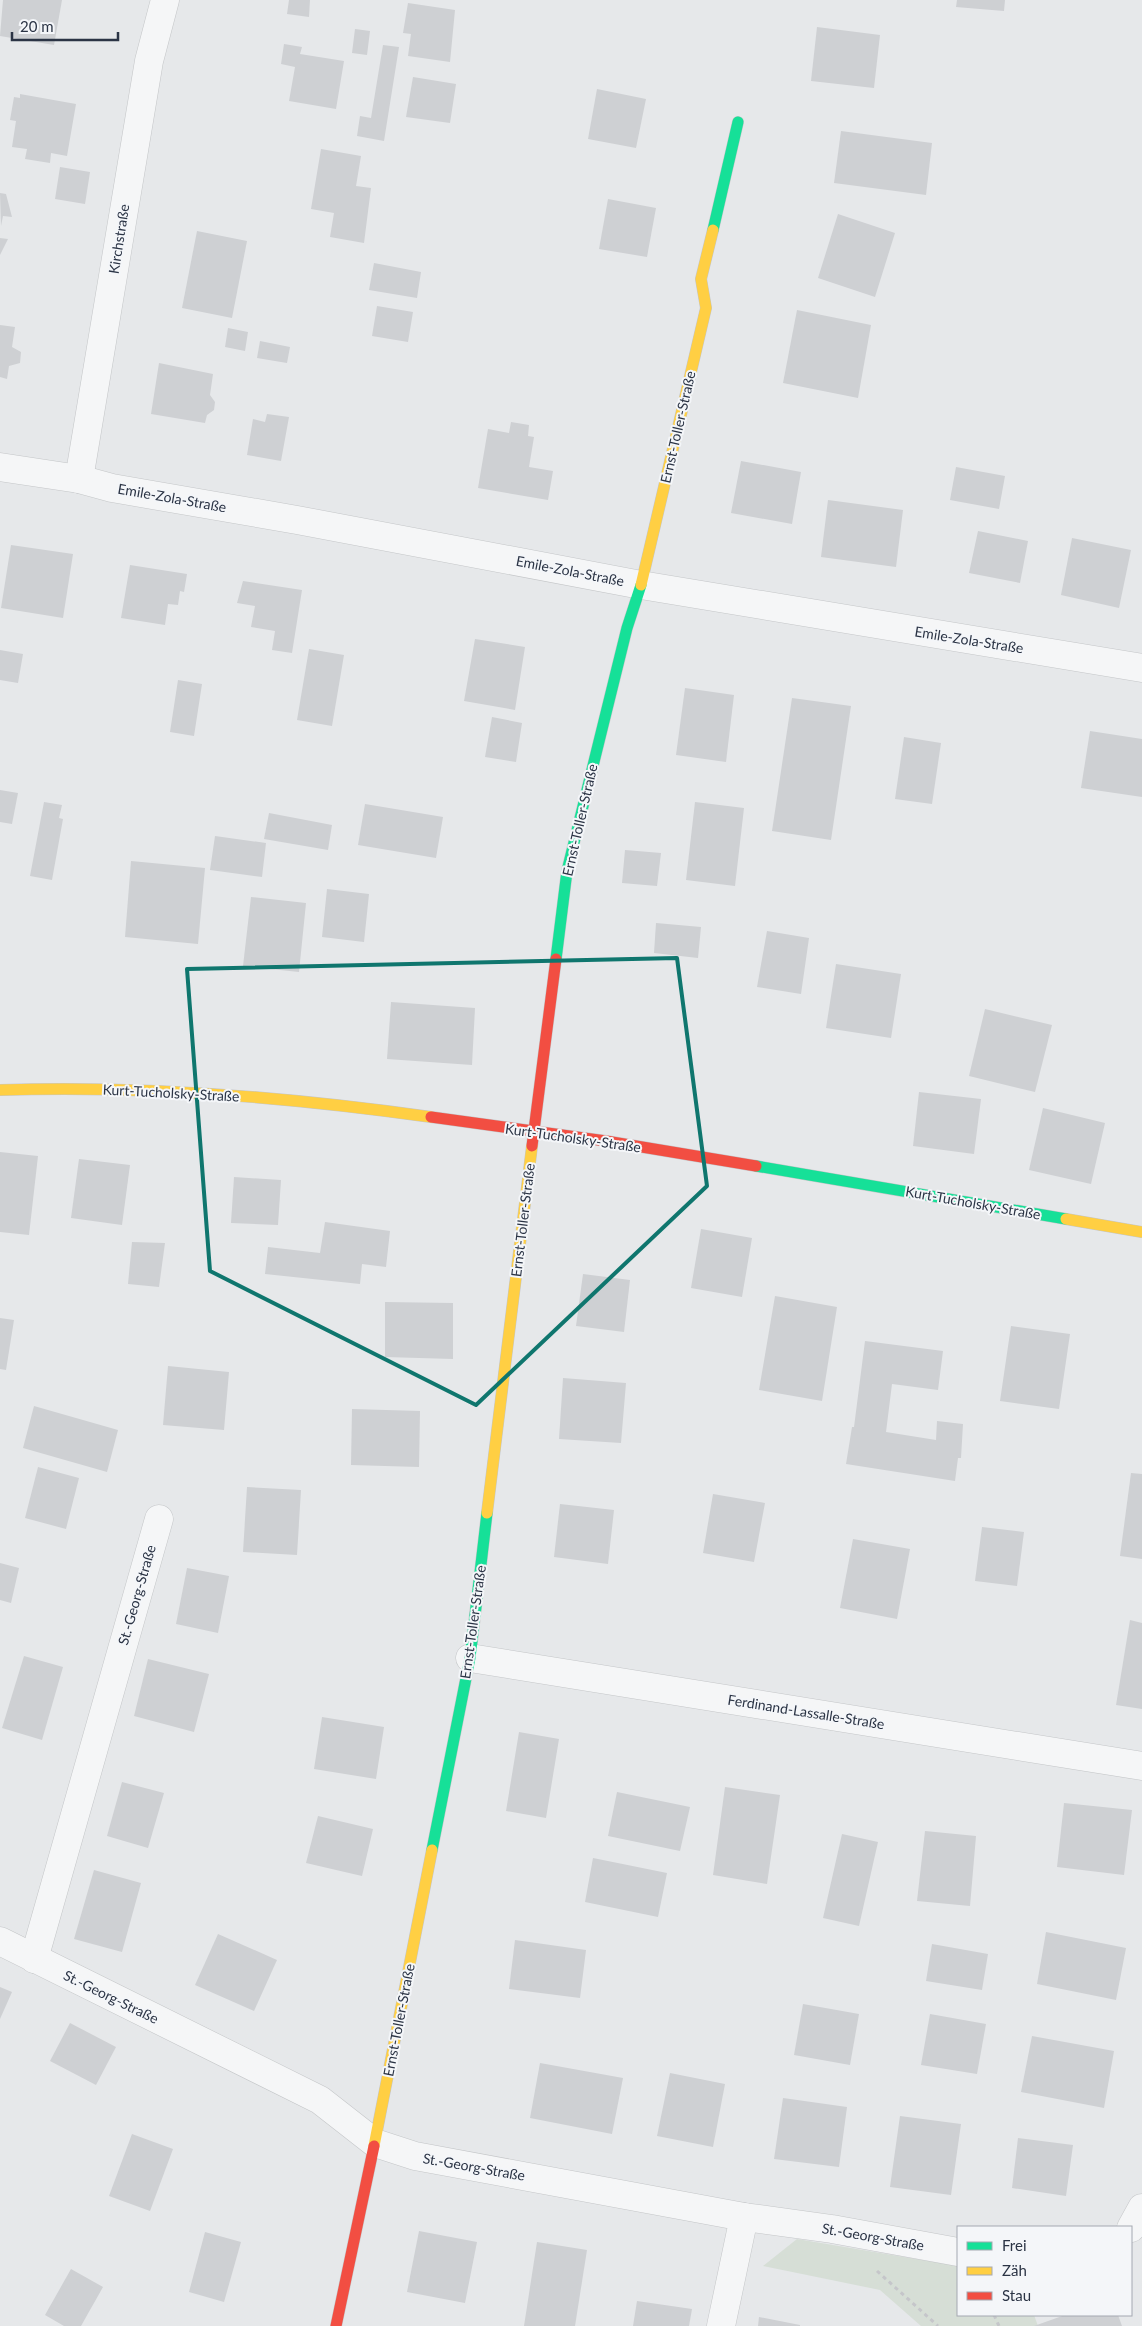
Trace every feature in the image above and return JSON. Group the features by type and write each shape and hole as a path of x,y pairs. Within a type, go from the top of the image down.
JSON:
{"street":[{"name":"Kirchstraße","path":"79,479 149,61 165,0"},
{"name":"Ernst-Toller-Straße","path":"336,2326 375,2142 470,1658 533,1133 567,871 624,638 641,585 706,308 701,279 738,122"},
{"name":"Emile-Zola-Straße","path":"0,467 79,479 112,488 297,520 641,585 1142,668"},
{"name":"Kurt-Tucholsky-Straße","path":"0,1090 63,1088 212,1094 390,1112 533,1133 606,1141 1142,1232"},
{"name":"St.-Georg-Straße","path":"34,1959 158,1519"},
{"name":"Ferdinand-Lassalle-Straße","path":"470,1658 1142,1766"},
{"name":"St.-Georg-Straße","path":"0,1941 320,2100 375,2142 416,2156 744,2217 832,2229 957,2252"},
{"path":"1132,2226 1142,2208"},
{"path":"721,2326 744,2217"}],"path":[{"path":"872,2266 938,2326"}],"highlighted area":[{"path":"677,958 707,1186 476,1405 210,1271 187,969"}],"shaded area":[{"path":"797,2239 957,2266 957,2316 1034,2316 1038,2326 921,2326 880,2290 763,2266"}],"building":[{"path":"3,0 62,0 54,45 0,36"},
{"path":"289,0 310,0 309,17 287,14"},
{"path":"957,0 1005,0 1004,11 956,7"},
{"path":"408,3 455,10 450,62 408,56 411,34 403,33"},
{"path":"817,27 880,35 874,88 811,81"},
{"path":"355,29 370,31 367,55 352,53"},
{"path":"284,44 302,47 300,54 344,61 336,109 289,101 295,67 281,64"},
{"path":"383,45 399,47 384,141 357,136 360,116 371,118"},
{"path":"413,77 456,84 450,123 406,117"},
{"path":"597,89 646,99 636,148 588,139"},
{"path":"20,94 76,104 67,156 51,153 50,163 25,159 27,149 12,147 16,121 10,120 14,97 20,98"},
{"path":"841,131 932,143 926,195 834,183"},
{"path":"321,149 361,156 356,186 371,188 364,243 330,237 334,213 311,209"},
{"path":"60,167 90,172 85,204 55,199"},
{"path":"0,193 6,194 12,217 3,216 1,226"},
{"path":"608,199 656,208 647,257 599,249"},
{"path":"838,214 895,233 875,297 818,278"},
{"path":"197,231 247,241 232,318 182,308"},
{"path":"0,238 8,239 0,255"},
{"path":"374,263 421,272 417,298 369,290"},
{"path":"377,306 413,312 408,342 372,336"},
{"path":"797,310 871,325 858,398 783,383"},
{"path":"0,325 15,327 12,347 21,352 20,363 9,366 7,379 0,377"},
{"path":"228,328 248,332 245,351 225,347"},
{"path":"260,341 290,347 287,363 257,358"},
{"path":"159,363 213,374 210,395 215,402 214,410 207,415 205,423 151,414"},
{"path":"267,414 289,417 281,461 247,455 253,419 265,422"},
{"path":"511,422 529,425 528,436 534,437 529,467 553,471 548,500 478,488 488,429 509,433"},
{"path":"741,461 801,472 792,524 731,513"},
{"path":"956,467 1005,476 999,509 950,500"},
{"path":"828,500 903,510 896,567 821,557"},
{"path":"978,531 1028,541 1020,583 969,573"},
{"path":"1072,538 1131,550 1119,608 1061,595"},
{"path":"11,545 73,554 63,618 1,608"},
{"path":"130,565 187,574 184,592 180,591 178,605 168,604 165,625 121,618"},
{"path":"243,581 302,590 292,653 272,650 275,631 251,627 255,606 237,603"},
{"path":"475,639 525,647 515,710 464,701"},
{"path":"309,649 344,655 332,726 297,720"},
{"path":"0,650 23,654 18,683 0,680"},
{"path":"178,680 202,684 194,736 170,732"},
{"path":"685,688 734,695 726,762 676,755"},
{"path":"792,698 851,706 831,840 772,831"},
{"path":"492,717 522,723 516,762 485,757"},
{"path":"1090,731 1142,739 1142,797 1081,788"},
{"path":"904,737 941,743 932,804 895,799"},
{"path":"0,790 18,793 12,824 0,822"},
{"path":"44,802 62,805 59,818 63,819 52,880 30,876"},
{"path":"695,802 744,808 735,886 686,880"},
{"path":"365,804 443,817 436,858 358,845"},
{"path":"269,813 332,825 328,850 264,839"},
{"path":"215,836 266,843 262,877 210,870"},
{"path":"625,850 661,853 657,886 622,883"},
{"path":"131,861 205,868 198,944 125,937"},
{"path":"327,889 369,894 364,942 322,937"},
{"path":"251,897 306,903 299,972 243,966"},
{"path":"656,923 701,927 698,958 654,953"},
{"path":"767,931 809,938 801,994 757,987"},
{"path":"836,964 901,974 891,1038 826,1028"},
{"path":"391,1002 475,1008 472,1065 387,1059"},
{"path":"985,1009 1052,1025 1035,1092 969,1076"},
{"path":"919,1092 981,1099 974,1154 913,1146"},
{"path":"1043,1108 1105,1123 1091,1184 1029,1170"},
{"path":"0,1152 38,1156 29,1235 0,1232"},
{"path":"79,1159 130,1165 122,1225 71,1218"},
{"path":"234,1177 281,1180 278,1225 231,1223"},
{"path":"325,1222 390,1231 386,1267 362,1264 360,1284 265,1274 268,1247 320,1253"},
{"path":"701,1229 752,1238 742,1297 691,1288"},
{"path":"132,1242 165,1243 159,1287 128,1284"},
{"path":"583,1274 630,1280 624,1332 576,1326"},
{"path":"775,1296 837,1307 822,1401 759,1390"},
{"path":"385,1302 453,1303 453,1359 385,1357"},
{"path":"0,1318 14,1320 6,1370 0,1369"},
{"path":"1011,1326 1070,1334 1059,1409 1000,1401"},
{"path":"865,1341 943,1351 938,1390 892,1384 886,1432 936,1440 937,1421 963,1424 961,1458 958,1458 955,1481 846,1464 852,1427 854,1427"},
{"path":"168,1366 229,1372 224,1430 163,1425"},
{"path":"563,1378 626,1383 621,1443 559,1439"},
{"path":"34,1406 118,1430 107,1472 23,1448"},
{"path":"352,1409 420,1411 419,1467 351,1465"},
{"path":"38,1467 79,1478 66,1529 25,1518"},
{"path":"1131,1473 1142,1474 1142,1559 1120,1556"},
{"path":"247,1487 301,1490 297,1555 243,1552"},
{"path":"713,1494 765,1503 754,1562 703,1553"},
{"path":"560,1504 614,1510 608,1564 554,1557"},
{"path":"982,1527 1024,1532 1017,1586 975,1581"},
{"path":"853,1539 910,1549 897,1619 840,1608"},
{"path":"0,1563 19,1568 11,1603 0,1600"},
{"path":"187,1568 229,1576 218,1633 176,1624"},
{"path":"1130,1620 1142,1623 1142,1709 1116,1705"},
{"path":"24,1656 63,1667 42,1740 2,1728"},
{"path":"148,1659 209,1674 194,1732 134,1716"},
{"path":"322,1717 384,1727 376,1779 314,1769"},
{"path":"519,1732 559,1739 546,1818 506,1811"},
{"path":"122,1782 164,1793 148,1848 107,1836"},
{"path":"725,1787 780,1795 767,1884 713,1875"},
{"path":"617,1792 690,1807 680,1851 608,1836"},
{"path":"1064,1803 1132,1810 1124,1875 1057,1867"},
{"path":"318,1816 373,1829 362,1876 306,1863"},
{"path":"925,1831 976,1836 970,1906 917,1901"},
{"path":"842,1834 878,1842 859,1926 823,1918"},
{"path":"593,1858 667,1873 658,1917 585,1902"},
{"path":"94,1870 141,1883 122,1952 74,1939"},
{"path":"1046,1932 1126,1948 1116,2000 1037,1984"},
{"path":"218,1934 277,1960 254,2011 195,1985"},
{"path":"515,1940 586,1950 580,1998 509,1989"},
{"path":"932,1944 988,1954 982,1990 926,1981"},
{"path":"0,1987 12,1992 0,2019"},
{"path":"803,2004 859,2014 850,2065 794,2055"},
{"path":"930,2014 986,2024 977,2074 921,2065"},
{"path":"70,2023 116,2047 96,2085 50,2061"},
{"path":"1032,2036 1114,2051 1104,2108 1021,2092"},
{"path":"540,2063 623,2078 612,2134 530,2118"},
{"path":"670,2073 725,2084 713,2147 657,2136"},
{"path":"783,2098 847,2107 839,2167 774,2159"},
{"path":"900,2116 961,2124 951,2195 890,2187"},
{"path":"132,2134 173,2149 150,2211 109,2196"},
{"path":"1018,2138 1073,2145 1066,2196 1012,2188"},
{"path":"419,2231 477,2242 465,2303 407,2292"},
{"path":"205,2232 241,2242 224,2302 189,2292"},
{"path":"537,2242 587,2250 575,2326 524,2326"},
{"path":"71,2269 103,2287 81,2326 64,2326 45,2315"},
{"path":"637,2301 692,2309 689,2326 633,2326"},
{"path":"1062,2316 1118,2316 1122,2326 1034,2326"},
{"path":"759,2317 800,2325 800,2326 758,2326"}],"traffic: fast":[{"path":"713,230 738,122"},
{"path":"556,959 567,871 627,628 641,585"},
{"path":"756,1166 1066,1219"},
{"path":"432,1850 470,1658 487,1513"}],"traffic: slow":[{"path":"641,585 706,308 701,279 713,230"},
{"path":"0,1090 108,1089 216,1094 270,1098 431,1117"},
{"path":"487,1513 532,1146"},
{"path":"1066,1219 1142,1232"},
{"path":"374,2146 432,1850"}],"traffic: jam":[{"path":"532,1146 556,959"},
{"path":"431,1117 606,1141 756,1166"},
{"path":"336,2326 374,2146"}]}
